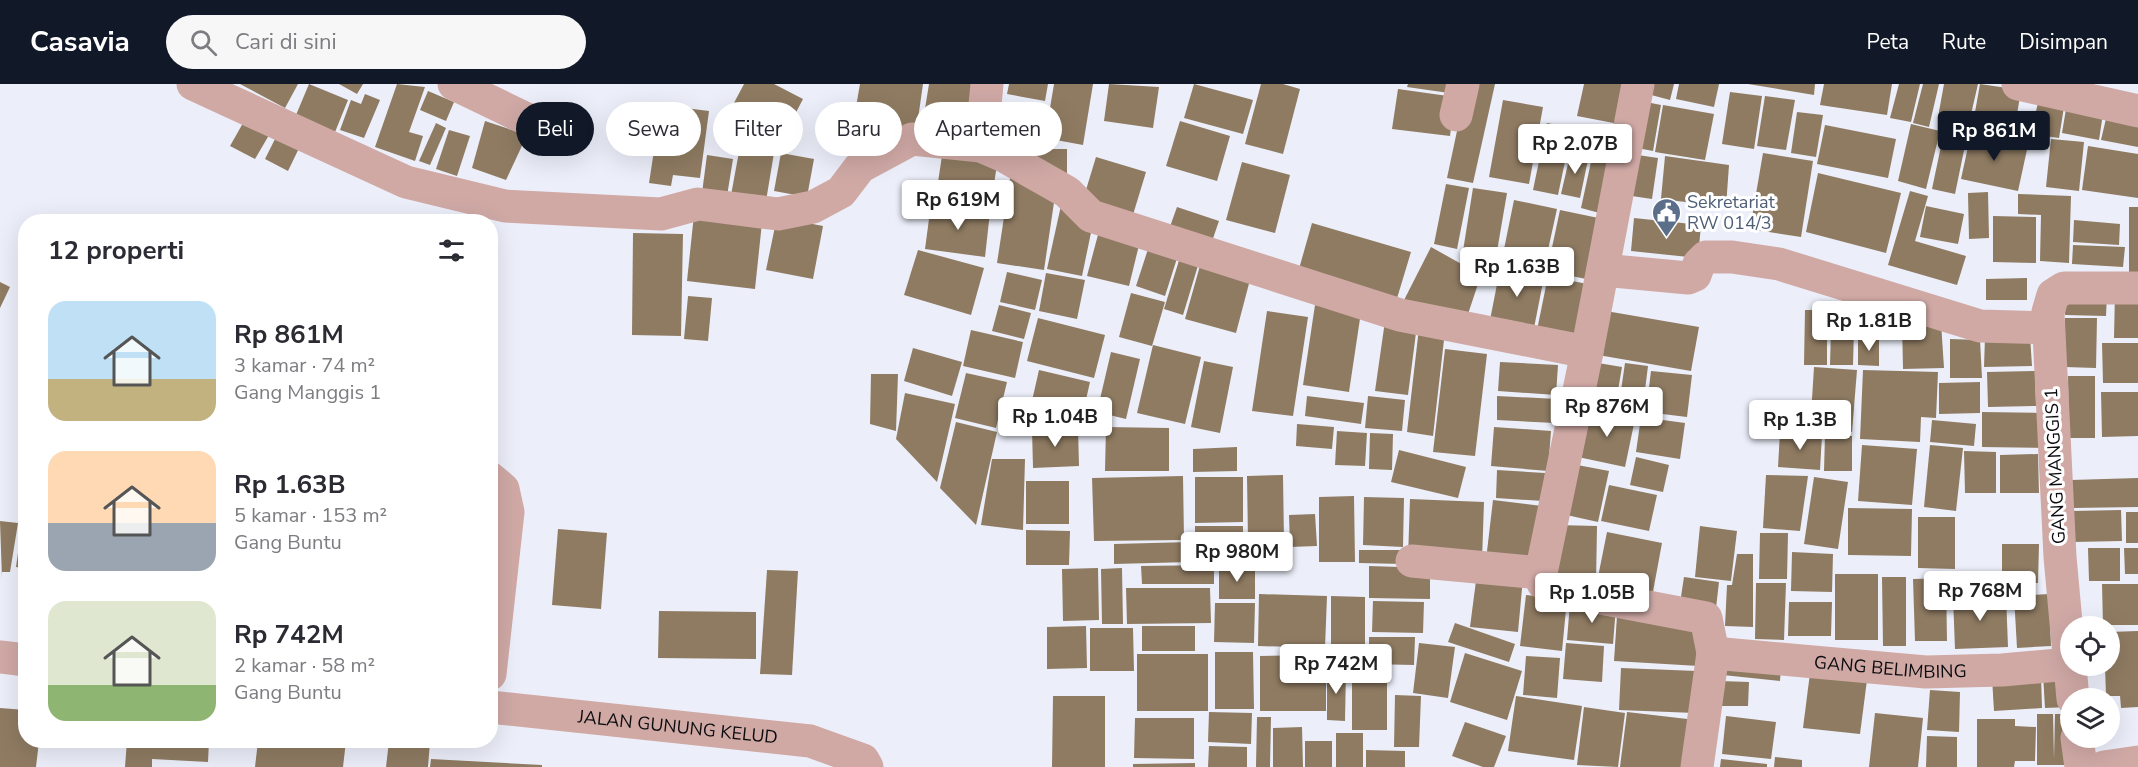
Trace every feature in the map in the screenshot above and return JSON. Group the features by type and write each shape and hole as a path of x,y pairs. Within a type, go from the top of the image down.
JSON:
{"street":[{"path":"193,84 405,182 504,206 661,214 698,204 778,214 813,207 841,192 860,167 914,139"},
{"path":"454,84 516,113"},
{"path":"985,102 987,84"},
{"path":"1638,84 1587,352 1541,573 1543,583 1553,589 1702,615 1708,624 1713,653 1697,767"},
{"path":"2018,84 2138,111"},
{"path":"1004,156 1067,192 1091,216 1400,315 1587,352"},
{"path":"1603,270 1680,278 1695,274 1699,264 1706,257 1732,257 1779,264 1980,326 2048,328"},
{"name":"GANG MANGGIS 1","path":"2065,616 2048,312 2053,295 2064,288 2138,288"},
{"path":"498,485 503,489 508,512 498,602"},
{"path":"1412,561 1541,573"},
{"name":"GANG BELIMBING","path":"1713,653 1926,672 2002,670 2060,665"},
{"path":"0,657 18,659"},
{"name":"JALAN GUNUNG KELUD","path":"498,708 810,741 865,763"},
{"path":"2079,748 2081,767"},
{"path":"2104,767 2138,762"}],"building":[{"path":"240,84 298,84 285,108"},
{"path":"309,84 348,100 335,132 296,115"},
{"path":"339,84 363,84 357,94"},
{"path":"397,84 425,87 409,132 423,136 415,161 375,147"},
{"path":"744,84 774,84 803,99 801,102 734,102"},
{"path":"860,84 923,84 920,102 914,102 914,133 902,136 902,102 857,102"},
{"path":"929,84 979,84 976,102 926,102"},
{"path":"1009,84 1048,84 1045,101 1007,94"},
{"path":"1054,84 1093,84 1083,145 1062,141 1062,102 1051,102"},
{"path":"1109,84 1159,87 1153,128 1104,121"},
{"path":"1194,84 1253,100 1243,134 1184,118"},
{"path":"1261,84 1283,84 1300,89 1283,154 1245,144"},
{"path":"1408,84 1458,84 1456,94 1407,87"},
{"path":"1467,84 1495,84 1473,183 1447,178"},
{"path":"1584,84 1632,84 1624,125 1577,116"},
{"path":"1642,84 1674,84 1670,100 1640,92"},
{"path":"1679,84 1719,84 1714,107 1676,99"},
{"path":"1748,84 1815,84 1814,95"},
{"path":"1824,84 1892,84 1887,115 1820,105"},
{"path":"1899,84 1920,84 1911,122 1890,118"},
{"path":"1923,84 1939,84 1929,127 1913,123"},
{"path":"1944,84 1978,84 1969,123 1938,117"},
{"path":"1980,84 2021,90 2013,139 1972,129"},
{"path":"1398,89 1455,97 1450,136 1392,129"},
{"path":"428,91 454,102 446,121 420,110"},
{"path":"1730,92 1762,96 1754,149 1722,144"},
{"path":"365,94 380,100 364,138 340,130 351,100 361,104"},
{"path":"1765,96 1795,100 1786,150 1757,146"},
{"path":"2039,98 2065,101 2059,138 2031,134"},
{"path":"1503,100 1543,107 1529,184 1489,177"},
{"path":"1641,101 1661,105 1653,151 1632,147"},
{"path":"2067,103 2104,107 2099,140 2062,133"},
{"path":"1663,105 1714,114 1705,160 1655,152"},
{"path":"701,110 709,111 700,178 673,175 671,186 649,183 653,156 701,156"},
{"path":"2108,110 2138,117 2138,147 2101,140"},
{"path":"1797,112 1823,115 1816,157 1791,153"},
{"path":"247,116 272,130 255,159 230,146"},
{"path":"485,121 516,131 517,156 506,180 472,168"},
{"path":"1180,121 1230,136 1217,181 1166,166"},
{"path":"1946,122 1969,126 1955,194 1932,189"},
{"path":"436,123 446,128 430,165 419,161"},
{"path":"1547,123 1572,128 1558,195 1533,190"},
{"path":"1911,124 1940,131 1926,189 1898,181"},
{"path":"1599,125 1625,131 1607,215 1581,208"},
{"path":"1825,125 1896,139 1888,178 1817,164"},
{"path":"449,130 470,136 457,176 436,169"},
{"path":"279,131 302,142 288,171 265,159"},
{"path":"1971,133 2028,145 2018,191 1961,179"},
{"path":"2051,139 2084,142 2079,191 2046,187"},
{"path":"2088,146 2138,154 2138,198 2082,190"},
{"path":"1062,149 1067,149 1067,173 1036,173 1037,156 1062,156"},
{"path":"1571,151 1589,155 1580,198 1561,194"},
{"path":"1763,153 1813,161 1801,237 1750,229"},
{"path":"1631,154 1658,158 1652,199 1625,195"},
{"path":"707,155 733,159 727,196 702,193"},
{"path":"738,156 774,156 766,201 731,195"},
{"path":"780,156 814,159 807,197 774,191"},
{"path":"942,156 998,158 990,210 935,202"},
{"path":"1665,156 1729,165 1726,207 1661,199"},
{"path":"1096,157 1146,172 1132,218 1082,203"},
{"path":"1242,162 1290,175 1275,233 1226,220"},
{"path":"1818,173 1901,193 1886,253 1806,232"},
{"path":"1010,178 1056,189 1044,270 997,263"},
{"path":"1446,184 1469,188 1457,249 1434,244"},
{"path":"1473,188 1507,193 1496,257 1463,251"},
{"path":"1910,191 1928,196 1915,241 1966,256 1957,285 1888,265"},
{"path":"1988,192 1989,238 1969,239 1968,193"},
{"path":"2018,194 2071,196 2069,263 2040,261 2041,215 2018,214"},
{"path":"1514,200 1557,209 1544,268 1502,259"},
{"path":"1062,201 1093,223 1082,276 1047,269"},
{"path":"931,204 990,212 985,257 925,249"},
{"path":"695,205 763,213 755,289 687,281"},
{"path":"1926,206 1964,214 1958,244 1920,237"},
{"path":"1177,207 1219,221 1209,250 1167,235"},
{"path":"2129,207 2138,207 2138,280 2129,279"},
{"path":"1560,210 1608,220 1596,281 1547,271"},
{"path":"1993,216 2036,217 2036,263 1993,262"},
{"path":"777,217 823,226 813,279 766,270"},
{"name":"Sekretariat RW 014/3","path":"1634,218 1701,225 1698,258 1631,251"},
{"path":"2074,220 2120,224 2119,245 2073,242"},
{"path":"1312,223 1411,252 1395,305 1297,276"},
{"path":"1099,231 1140,241 1129,286 1087,276"},
{"path":"633,233 683,234 681,336 632,335"},
{"path":"1150,243 1179,252 1165,296 1136,286"},
{"path":"2073,245 2125,247 2123,267 2072,264"},
{"path":"1431,247 1481,275 1465,323 1401,306"},
{"path":"918,250 984,268 971,315 904,295"},
{"path":"1181,254 1200,259 1183,315 1164,309"},
{"path":"1201,262 1251,276 1236,333 1185,319"},
{"path":"1501,264 1545,272 1533,333 1489,325"},
{"path":"1007,272 1042,280 1035,310 1000,302"},
{"path":"1046,273 1085,280 1077,319 1039,311"},
{"path":"1548,276 1597,286 1585,345 1536,335"},
{"path":"2027,278 2027,300 1986,300 1986,279"},
{"path":"0,282 10,287 0,308"},
{"path":"2066,292 2107,294 2106,316 2065,315"},
{"path":"2115,292 2138,293 2138,338 2114,338"},
{"path":"1131,293 1165,302 1152,346 1119,337"},
{"path":"688,296 712,298 708,341 684,339"},
{"path":"999,305 1031,313 1024,339 992,331"},
{"path":"1315,305 1361,312 1349,392 1303,385"},
{"path":"1805,310 1827,310 1827,365 1804,365"},
{"path":"1267,311 1308,317 1293,416 1252,411"},
{"path":"1606,311 1699,327 1691,371 1598,355"},
{"path":"1038,318 1105,335 1094,378 1027,361"},
{"path":"2065,318 2097,318 2096,368 2065,367"},
{"path":"1385,321 1417,325 1408,395 1375,391"},
{"path":"1902,322 1941,323 1944,368 1903,369"},
{"path":"1419,328 1445,331 1433,436 1407,432"},
{"path":"1831,329 1854,329 1853,365 1830,365"},
{"path":"971,330 1023,342 1015,378 963,366"},
{"path":"2030,336 2032,366 1984,367 1985,337"},
{"path":"1858,339 1879,339 1879,366 1858,365"},
{"path":"1950,339 1980,340 1982,378 1950,378"},
{"path":"2102,343 2138,343 2138,383 2103,383"},
{"path":"1153,345 1201,357 1185,424 1137,413"},
{"path":"913,348 962,362 952,396 904,381"},
{"path":"1445,349 1487,354 1475,456 1433,452"},
{"path":"1111,352 1140,359 1126,419 1097,412"},
{"path":"1204,361 1233,367 1220,433 1191,427"},
{"path":"1500,362 1558,365 1556,395 1498,391"},
{"path":"1598,363 1622,367 1615,408 1591,405"},
{"path":"1625,363 1648,366 1642,414 1618,411"},
{"path":"1814,367 1857,370 1852,432 1810,430"},
{"path":"1039,370 1090,382 1080,426 1029,414"},
{"path":"1863,370 1938,372 1936,418 1921,417 1920,442 1860,439"},
{"path":"1651,371 1692,375 1687,417 1646,412"},
{"path":"2035,371 2036,406 1988,407 1987,372"},
{"path":"966,373 1007,382 996,428 955,418"},
{"path":"871,374 898,374 896,431 870,424"},
{"path":"2068,376 2095,376 2095,438 2069,438"},
{"path":"1980,382 1980,413 1939,414 1939,383"},
{"path":"2101,392 2138,392 2138,436 2102,437"},
{"path":"905,393 955,404 937,482 896,439"},
{"path":"1307,396 1364,403 1361,424 1305,416"},
{"path":"1368,396 1405,400 1402,431 1365,428"},
{"path":"1497,396 1557,399 1555,423 1497,420"},
{"path":"1589,410 1635,419 1625,467 1578,457"},
{"path":"1982,412 2047,413 2047,448 1982,447"},
{"path":"1641,417 1685,423 1680,459 1636,452"},
{"path":"1932,420 1976,424 1974,446 1930,442"},
{"path":"956,422 997,432 976,525 940,488"},
{"path":"1297,424 1334,427 1332,449 1296,446"},
{"path":"1106,427 1169,428 1169,471 1105,471"},
{"path":"1494,427 1551,431 1548,471 1491,466"},
{"path":"1078,428 1079,466 1033,468 1032,429"},
{"path":"1337,431 1367,433 1365,466 1335,465"},
{"path":"1780,432 1822,435 1820,470 1778,467"},
{"path":"1370,433 1393,434 1392,470 1369,469"},
{"path":"1825,435 1852,436 1852,471 1824,471"},
{"path":"1862,445 1917,449 1912,505 1858,501"},
{"path":"1930,445 1963,448 1956,511 1924,507"},
{"path":"1237,447 1237,471 1193,472 1193,449"},
{"path":"1399,450 1466,467 1458,498 1391,482"},
{"path":"1964,451 1996,452 1996,493 1965,493"},
{"path":"2038,454 2039,493 2000,493 2000,455"},
{"path":"1636,457 1669,465 1663,492 1630,485"},
{"path":"992,459 1025,459 1023,530 981,525"},
{"path":"1572,464 1609,471 1598,522 1562,514"},
{"path":"1497,470 1545,473 1543,501 1496,498"},
{"path":"1283,475 1284,541 1248,541 1247,476"},
{"path":"1766,475 1808,476 1800,531 1763,528"},
{"path":"1183,476 1184,540 1094,541 1092,478"},
{"path":"1195,477 1243,477 1243,522 1195,523"},
{"path":"1814,477 1848,482 1838,549 1804,544"},
{"path":"2138,478 2138,507 2072,508 2071,480"},
{"path":"1026,481 1069,481 1069,524 1026,524"},
{"path":"1609,485 1657,495 1649,531 1601,521"},
{"path":"1354,496 1355,562 1319,562 1319,497"},
{"path":"1364,497 1404,498 1403,547 1363,545"},
{"path":"1410,499 1484,502 1482,560 1408,558"},
{"path":"1493,500 1542,506 1534,566 1486,560"},
{"path":"1848,508 1912,509 1911,556 1848,555"},
{"path":"2121,510 2122,541 2073,542 2072,511"},
{"path":"2126,512 2138,512 2138,543 2126,543"},
{"path":"1315,514 1317,546 1290,547 1289,515"},
{"path":"1918,517 1955,517 1955,569 1918,568"},
{"path":"0,521 18,523 10,572 2,572 2,579"},
{"path":"1556,525 1597,526 1596,583 1556,582"},
{"path":"1195,526 1243,526 1243,554 1195,554"},
{"path":"1700,526 1737,531 1731,581 1695,577"},
{"path":"558,529 607,533 601,609 552,605"},
{"path":"1026,530 1070,531 1069,565 1026,565"},
{"path":"1607,532 1662,543 1652,597 1596,587"},
{"path":"1760,533 1788,533 1787,579 1759,579"},
{"path":"1190,542 1191,562 1114,564 1114,544"},
{"path":"2002,544 2039,544 2038,583 2002,583"},
{"path":"2088,548 2120,548 2120,581 2089,581"},
{"path":"2124,548 2138,548 2138,574 2125,574"},
{"path":"1359,550 1404,550 1403,564 1359,563"},
{"path":"1792,552 1833,554 1832,592 1791,591"},
{"path":"1737,554 1753,554 1753,627 1725,626 1727,585 1732,585"},
{"path":"1214,565 1214,584 1142,584 1141,566"},
{"path":"1369,566 1430,568 1430,599 1369,598"},
{"path":"1219,567 1255,567 1255,599 1219,599"},
{"path":"1098,568 1099,620 1063,621 1062,569"},
{"path":"1122,568 1123,624 1102,624 1101,569"},
{"path":"767,570 798,571 792,675 760,674"},
{"path":"1477,573 1523,578 1518,632 1470,627"},
{"path":"1835,574 1878,574 1878,640 1835,640"},
{"path":"1684,577 1719,582 1716,608 1680,603"},
{"path":"1882,577 1906,577 1906,646 1883,646"},
{"path":"1946,578 1947,641 1915,641 1913,579"},
{"path":"1756,583 1786,583 1784,640 1755,639"},
{"path":"2102,584 2138,584 2138,625 2120,625 2120,616 2103,616"},
{"path":"1126,588 1210,588 1211,623 1127,624"},
{"path":"1259,594 1327,596 1325,648 1258,646"},
{"path":"2049,594 2051,646 2017,648 2014,596"},
{"path":"1526,595 1567,599 1562,651 1520,646"},
{"path":"2006,595 2008,647 1955,649 1953,597"},
{"path":"1331,596 1365,597 1365,661 1331,661"},
{"path":"1373,601 1424,602 1423,633 1372,632"},
{"path":"1789,602 1832,602 1831,636 1788,636"},
{"path":"1215,603 1255,603 1254,643 1214,642"},
{"path":"1570,603 1616,607 1613,644 1567,640"},
{"path":"659,611 756,612 756,659 658,658"},
{"path":"1617,616 1701,621 1699,666 1614,661"},
{"path":"1455,623 1515,644 1509,662 1448,642"},
{"path":"1086,626 1087,668 1047,669 1047,627"},
{"path":"1142,626 1195,626 1195,651 1142,651"},
{"path":"1090,628 1133,628 1134,671 1090,671"},
{"path":"2138,631 2138,707 2121,708 2120,688 2106,688 2105,676 2120,676 2120,632"},
{"path":"1369,637 1415,637 1414,665 1369,664"},
{"path":"1419,643 1455,647 1448,698 1413,693"},
{"path":"1566,643 1604,646 1602,682 1563,679"},
{"path":"1215,652 1253,652 1254,709 1215,709"},
{"path":"1465,653 1522,671 1507,720 1450,702"},
{"path":"1137,654 1208,654 1208,711 1137,711"},
{"path":"1326,655 1326,711 1260,711 1260,656"},
{"path":"1526,656 1560,658 1557,698 1523,695"},
{"path":"1725,661 1781,667 1780,681 1723,675"},
{"path":"1352,668 1387,668 1387,730 1352,730"},
{"path":"1621,668 1697,671 1695,713 1619,710"},
{"path":"1327,669 1346,669 1345,721 1327,720"},
{"path":"1810,673 1867,680 1860,734 1803,728"},
{"path":"2060,674 2060,676 2067,676 2068,688 2060,688 2060,707 2045,708 2043,675"},
{"path":"2041,676 2042,708 1994,711 1992,678"},
{"path":"1720,681 1749,682 1748,706 1719,706"},
{"path":"1930,690 1960,692 1959,732 1927,730"},
{"path":"1395,695 1421,696 1419,747 1394,747"},
{"path":"1053,696 1105,696 1105,767 1052,767"},
{"path":"1516,696 1582,706 1574,760 1508,751"},
{"path":"1584,707 1625,713 1618,767 1577,765"},
{"path":"0,708 18,709 18,748 38,748 36,767 0,767"},
{"path":"1209,712 1252,713 1251,744 1208,742"},
{"path":"1627,712 1696,720 1690,767 1620,767"},
{"path":"1875,713 1923,718 1918,767 1869,767"},
{"path":"2037,714 2053,714 2054,759 2055,714 2060,714 2060,748 2073,748 2074,765 2037,765"},
{"path":"1726,716 1776,722 1771,759 1722,754"},
{"path":"1257,717 1271,717 1270,767 1256,767"},
{"path":"1135,718 1194,718 1194,759 1134,758"},
{"path":"1977,719 2015,719 2015,726 2036,727 2035,761 2015,761 2014,767 1977,767"},
{"path":"1465,722 1506,736 1494,767 1483,767 1452,756"},
{"path":"1302,727 1303,767 1273,767 1273,728"},
{"path":"1336,733 1363,733 1363,767 1336,767"},
{"path":"1927,736 1957,737 1957,767 1926,767"},
{"path":"1305,741 1332,741 1332,767 1305,767"},
{"path":"1209,746 1247,747 1247,767 1208,767"},
{"path":"126,748 209,748 208,762 152,759 152,767 125,767"},
{"path":"257,748 345,748 343,767 255,767"},
{"path":"388,748 430,748 428,767 386,767"},
{"path":"1366,750 1405,751 1405,767 1366,767"},
{"path":"1775,757 1802,760 1802,767 1774,767"},
{"path":"431,759 542,765 542,767 430,767"},
{"path":"1721,759 1767,764 1767,767 1720,767"},
{"path":"1195,763 1195,767 1133,767 1133,764"}],"place":[{"name":"Sekretariat RW 014/3","path":"1666,238"}]}
